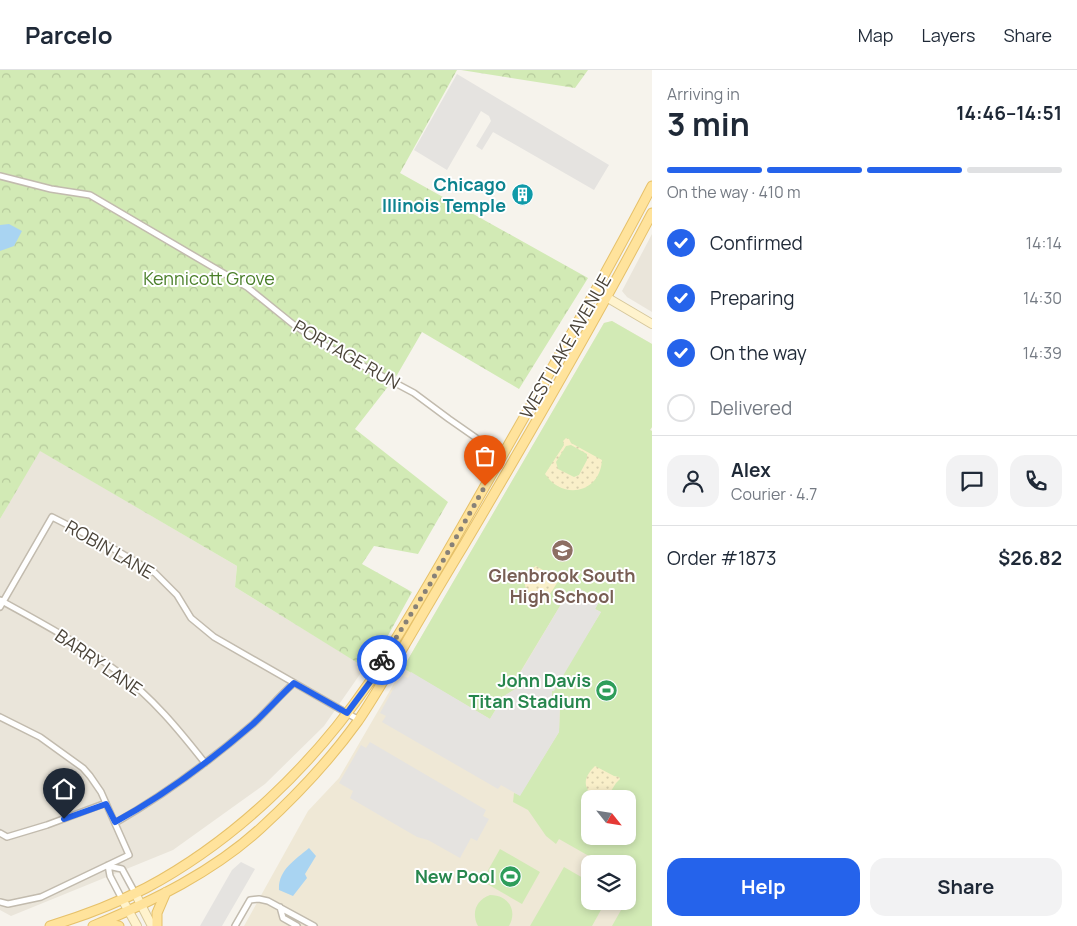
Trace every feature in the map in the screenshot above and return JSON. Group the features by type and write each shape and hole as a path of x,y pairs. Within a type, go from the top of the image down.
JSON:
{"main road":[{"name":"WEST LAKE AVENUE","path":"50,926 88,914 122,899 182,866 264,805 290,780 347,713 370,682 430,584 596,291 652,186"},
{"name":"WEST LAKE AVENUE","path":"93,926 128,911 212,868 260,829 306,785 359,720 513,462 607,297 652,213"},
{"path":"596,291 652,324"},
{"path":"157,926 157,913 166,892"},
{"path":"135,893 152,926"},
{"path":"122,899 137,926"},
{"path":"103,922 118,926"}],"street":[{"name":"PORTAGE RUN","path":"0,176 51,189 90,195 248,287 324,345 414,393 502,456"},
{"name":"ROBIN LANE","path":"1,603 52,517 107,545 155,573 177,595 191,618 214,637 359,720"},
{"name":"BARRY LANE","path":"1,603 64,635 118,672 148,698 205,763"},
{"path":"115,822 167,792 205,763 254,723 294,683"},
{"path":"0,717 40,737 83,768 101,792 129,855 41,897 8,904 0,902"},
{"path":"0,833 7,837 106,804"},
{"path":"108,865 122,869 135,893"},
{"path":"108,865 110,876 122,899"},
{"path":"235,926 250,900 264,899 314,926"},
{"path":"280,907 283,918 297,926"}],"shaded area":[{"path":"457,74 609,165 594,190 493,132 482,150 476,146 491,121 489,116 481,111 447,170 414,150"},
{"path":"652,234 652,312 627,297 622,291"},
{"name":"Glenbrook South High School","path":"612,321 652,344 652,427 650,430 652,431 652,926 244,926 308,811 339,778 604,323"},
{"path":"39,450 237,566 235,587 365,667 324,726 265,784 173,850 11,916 0,910 0,519"},
{"path":"578,588 600,600 595,609 601,612 554,691 552,691 552,701 557,699 560,704 559,732 520,796 501,785 498,789 382,722 386,716 380,713 401,675 408,678 411,672 490,719 504,696 522,683 516,680 569,591 575,594"},
{"path":"370,742 486,810 483,816 489,819 477,841 471,838 460,858 428,840 417,837 350,798 353,791 339,783 361,745 366,748"},
{"path":"241,862 255,869 222,926 200,926 232,870"}],"green space":[{"name":"Kennicott Grove","path":"0,70 457,70 400,173 588,278 519,389 422,332 397,375 355,429 448,502 418,554 374,546 362,564 412,592 369,670 235,587 237,566 40,451 0,519"},
{"path":"461,70 588,70 575,88"},
{"path":"612,321 652,344 652,427 650,430 652,431 652,926 612,926 621,910 636,910 636,855 587,855 559,839 556,844 546,836 528,810 513,802 514,793 520,795 559,732 560,704 552,701 552,691 601,612 595,609 600,600 578,588 575,594 569,591 516,679 522,682 517,688 504,696 490,719 403,668 604,323"},
{"name":"New Pool","path":"500,849 540,872 522,904 482,881"},
{"path":"564,867 581,877 581,910 601,910 592,926 530,926"},
{"path":"490,895 502,898 510,904 512,920 509,926 478,926 475,916 476,908 481,900"}],"sand":[{"path":"566,438 569,439 571,443 602,460 600,471 595,480 588,486 570,490 561,488 553,483 545,474 564,445 563,441","holes":["571,445 587,454 587,460 579,475 574,477 558,469 556,462 566,446"]},
{"path":"536,566 555,577 559,576 561,580 545,602 532,596 526,587 526,576"},
{"path":"595,766 620,779 612,790 588,790 586,779"}],"water":[{"path":"9,224 22,231 14,246 0,251 0,225"},
{"path":"309,848 316,856 305,874 307,878 293,896 279,890 279,883 284,871"}],"way so far":[{"path":"382,660 430,584 485,486"}],"place":[{"name":"Chicago Illinois Temple","path":"522,194"},
{"name":"Glenbrook South High School","path":"562,550"},
{"name":"John Davis Titan Stadium","path":"607,690"},
{"name":"New Pool","path":"511,876"}],"route":[{"path":"64,819 106,804 115,822 167,792 254,723 294,683 347,713 370,682 382,660"}]}
